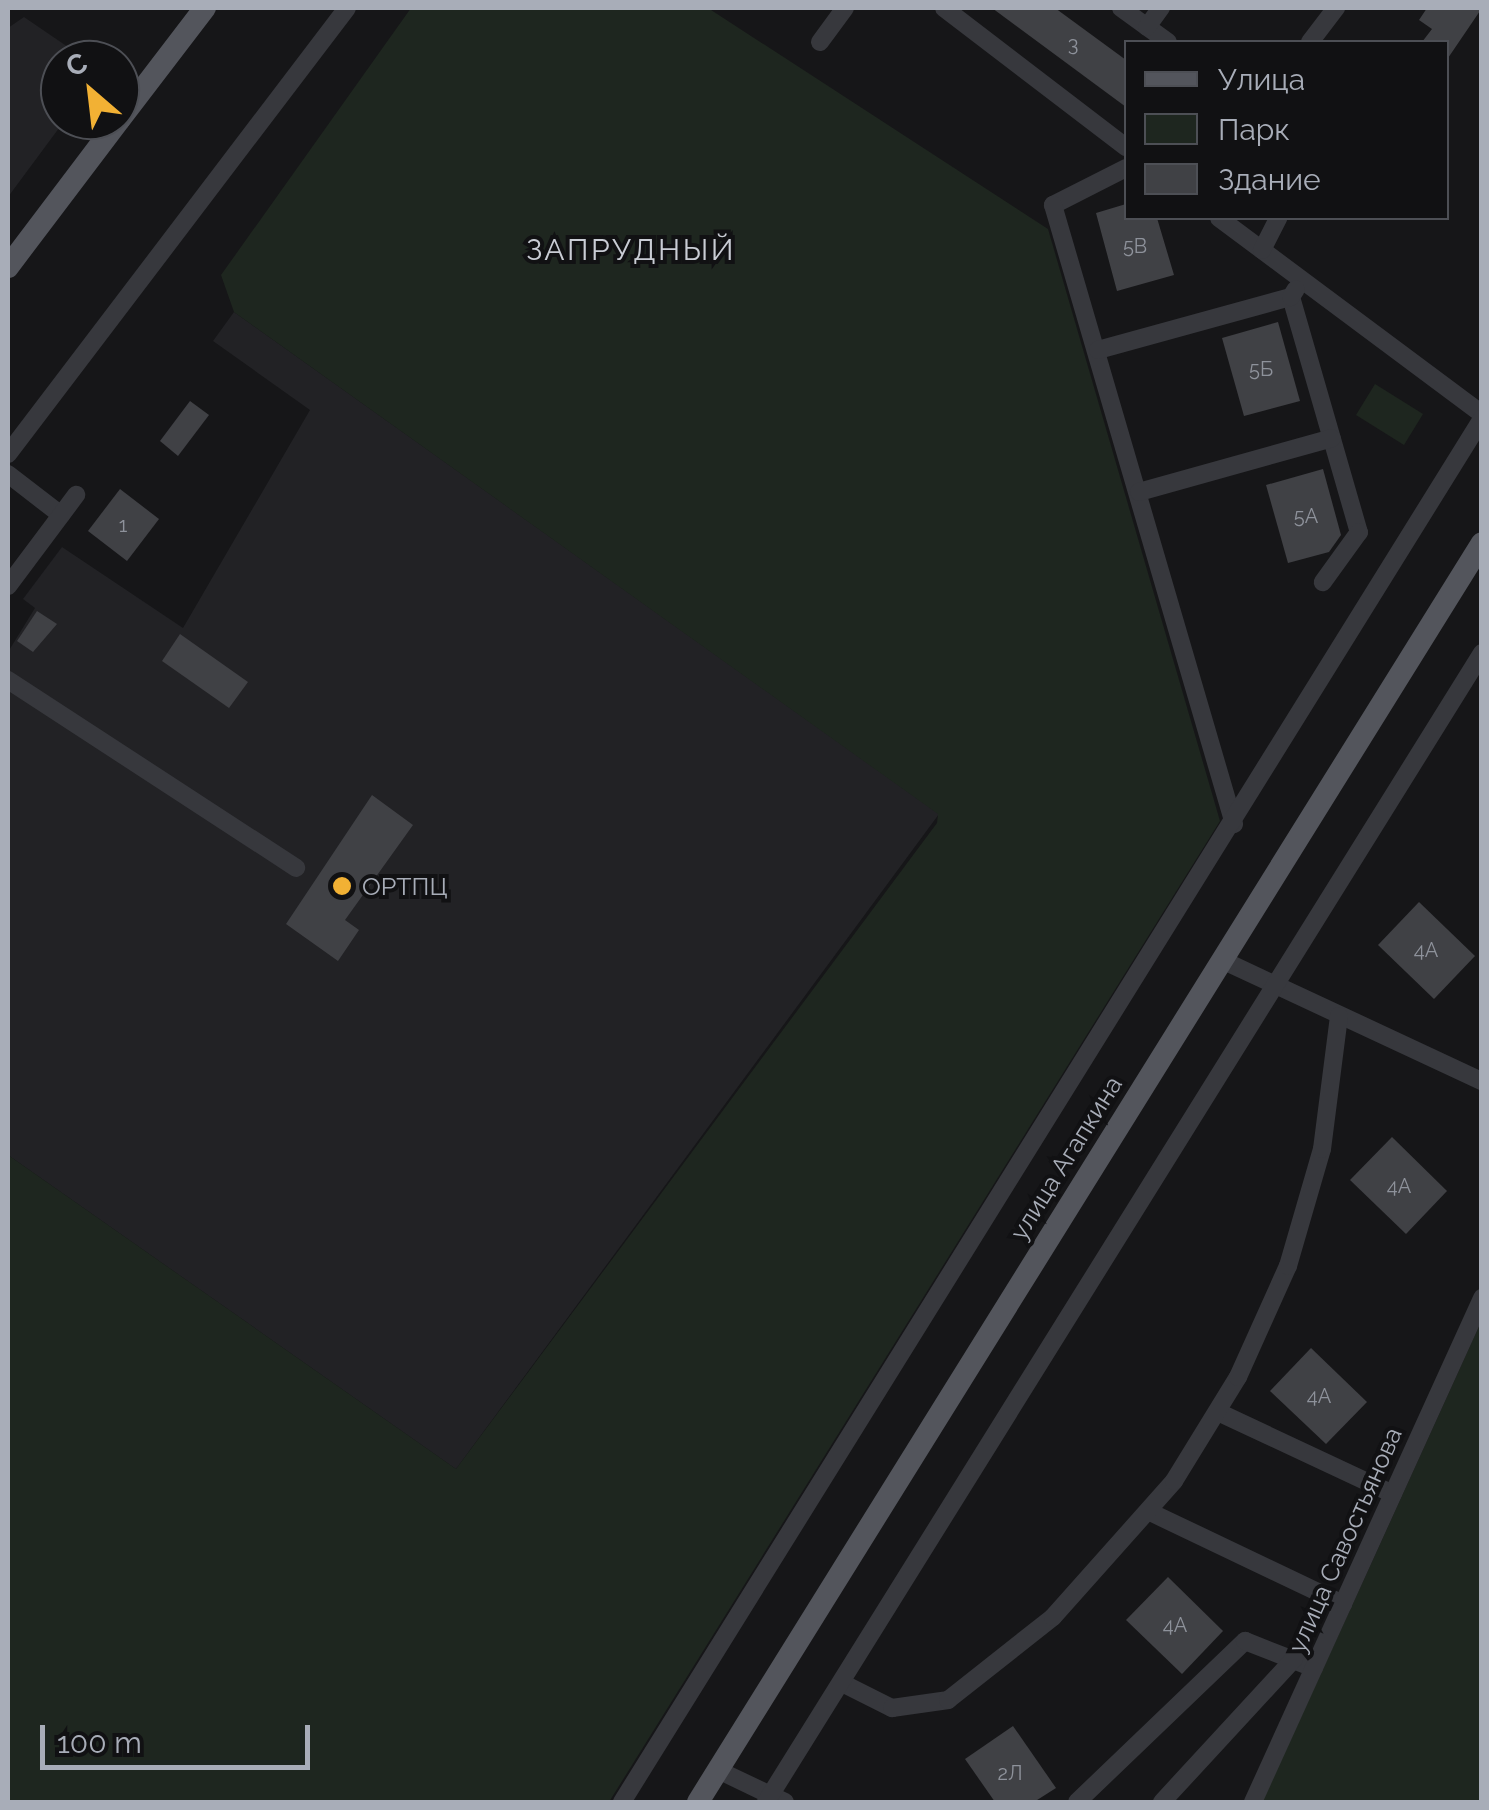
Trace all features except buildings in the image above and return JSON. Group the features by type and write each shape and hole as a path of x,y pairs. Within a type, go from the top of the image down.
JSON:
{"main road":[{"path":"140,94 205,8"},
{"path":"8,267 105,140"},
{"name":"улица Агапкина","path":"698,1802 1482,543"}],"street":[{"path":"8,454 346,8"},
{"path":"820,42 845,8"},
{"path":"944,8 1124,145"},
{"path":"1121,8 1165,40"},
{"path":"1147,27 1161,8"},
{"path":"1312,40 1336,8"},
{"path":"1124,169 1053,205 1234,824"},
{"path":"622,1802 1234,824 1482,416 1222,220"},
{"path":"1262,250 1277,220"},
{"path":"1098,350 1291,296 1302,280"},
{"path":"1291,296 1358,532 1323,582"},
{"path":"1140,492 1332,438"},
{"path":"8,474 61,515"},
{"path":"8,586 76,495"},
{"path":"718,1770 774,1800 1482,653"},
{"path":"8,680 296,868"},
{"path":"1222,960 1482,1082"},
{"path":"844,1684 892,1708 948,1700 1053,1617 1150,1512 1218,1412 1265,1322 1307,1208 1334,1089 1339,1016"},
{"name":"улица Савостьянова","path":"1253,1802 1482,1298"},
{"path":"1218,1412 1393,1494"},
{"path":"1150,1512 1344,1604"},
{"path":"1077,1802 1139,1749 1238,1645 1252,1641 1314,1668"},
{"path":"1162,1802 1294,1659"}],"shaded area":[{"path":"24,17 58,40 40,40 40,140 50,140 8,197 8,28"},
{"path":"234,312 939,814 456,1469 8,1155 8,652 35,608 23,599 62,547 183,628 310,410 213,341"}],"green space":[{"path":"411,8 708,8 1048,229 1220,821 609,1802 8,1802 8,1155 456,1469 937,823 938,814 234,312 221,275"},
{"path":"1375,384 1423,414 1404,445 1356,415"},
{"path":"1481,1322 1481,1802 1262,1802 1372,1562"}],"place":[{"name":"ОРТПЦ","path":"342,886"}],"district":[{"name":"ЗАПРУДНЫЙ","path":"631,250"}]}
